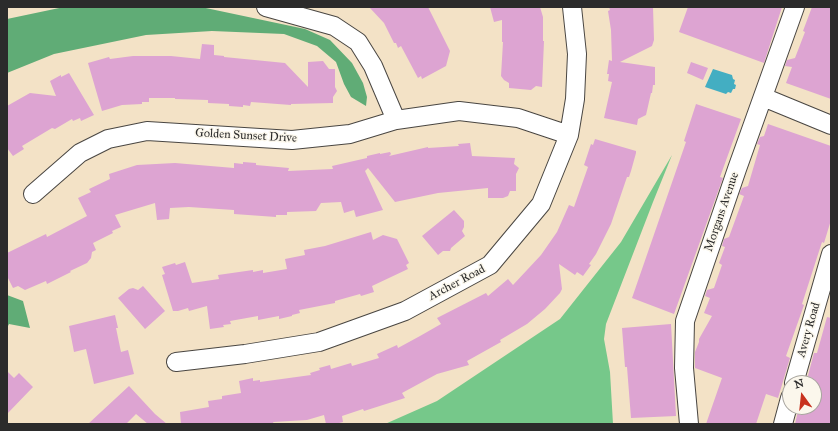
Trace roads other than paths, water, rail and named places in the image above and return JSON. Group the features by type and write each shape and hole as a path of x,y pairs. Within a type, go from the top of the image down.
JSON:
{"street":[{"path":"266,7 334,26 358,42 373,66 396,120"},
{"name":"Archer Road","path":"176,362 245,354 319,342 405,311 490,265 541,204 569,135 575,99 577,54 572,7"},
{"name":"Morgans Avenue","path":"689,424 684,368 685,321 795,7"},
{"path":"763,97 831,125"},
{"name":"Golden Sunset Drive","path":"32,194 80,153 108,139 147,131 292,140 350,134 396,120 459,111 518,118 569,135"},
{"name":"Avery Road","path":"796,375 831,254"}],"water":[{"path":"713,69 732,75 733,79 735,80 734,84 736,85 735,89 733,89 731,93 728,92 726,94 705,87"}]}
